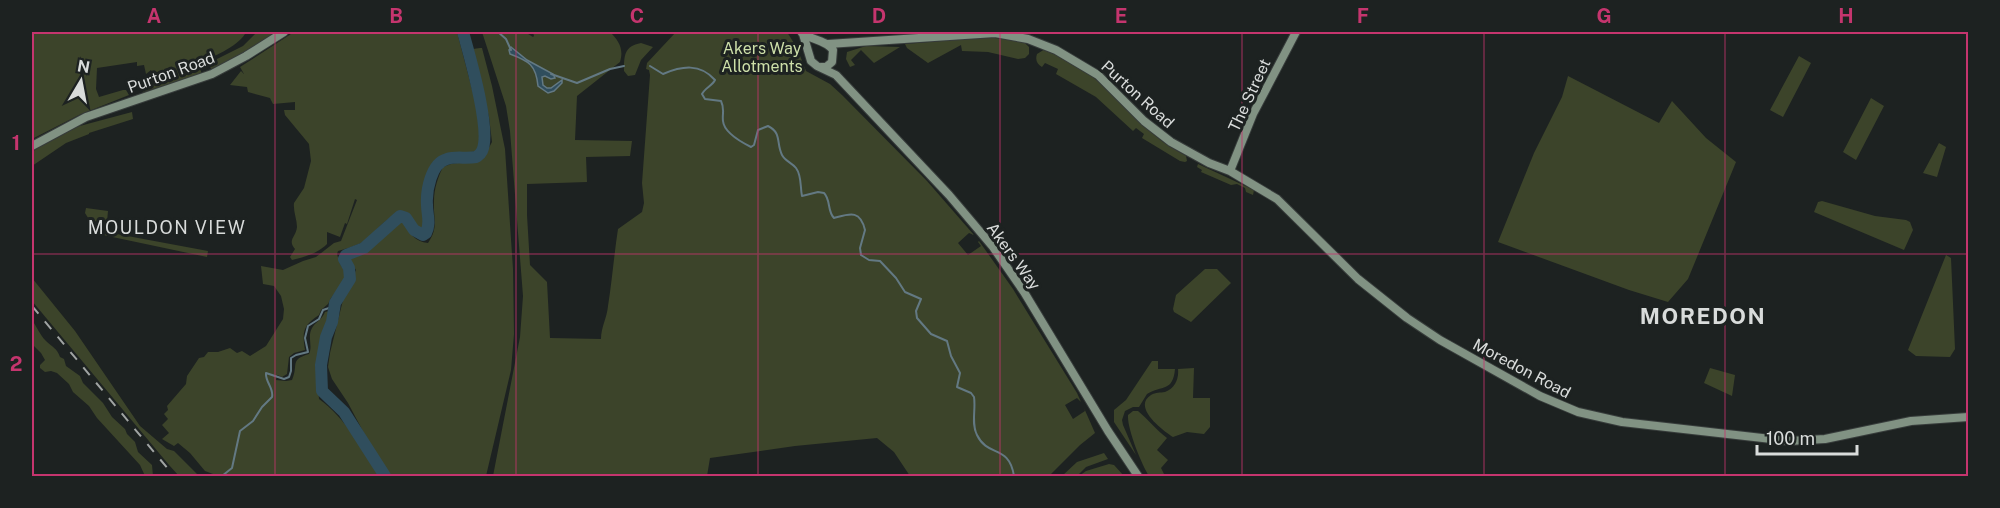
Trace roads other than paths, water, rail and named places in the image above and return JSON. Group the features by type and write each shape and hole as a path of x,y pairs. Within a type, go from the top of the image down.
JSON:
{"street":[{"name":"Purton Road","path":"32,146 86,117 212,74 284,32"},
{"name":"Purton Road","path":"824,43 921,39 986,32 1028,39 1056,50 1089,68 1155,130 1193,155 1230,171"},
{"name":"The Street","path":"1230,171 1261,97 1296,32"},
{"path":"802,33 824,43 833,50 836,75"},
{"path":"802,33 814,64 821,67 829,65 850,42"},
{"path":"809,53 813,46 824,43"},
{"name":"Akers Way","path":"821,67 836,75 949,195 993,247 1024,292 1108,432 1138,477"},
{"name":"Moredon Road","path":"1230,171 1264,190 1285,206 1358,279 1407,318 1440,340 1540,396 1578,412 1622,422 1789,441 1825,439 1911,421 1968,417"}],"water":[{"path":"511,47 527,60 553,74 555,78 542,77 543,85 547,88 551,88 562,80 562,83 554,91 548,93 538,86 533,68 527,62 510,54"}],"waterway":[{"path":"385,476 344,412 322,391 321,365 335,303 350,279 349,268 344,259 346,255 364,248 400,216 406,218 414,230 423,235 426,233 429,222 427,192 437,166 450,158 476,157 482,151 484,141 482,110 463,32"},
{"path":"498,32 506,39 511,50"},
{"path":"551,74 577,83 610,69 624,66"},
{"path":"650,66 663,74 677,69 690,68 709,75 715,80 702,94 705,99 721,101 724,125 730,133 751,147 754,145 758,130 768,126 777,135 782,155 798,171 802,196 818,192 824,193 834,218 853,215 860,219 865,230 860,248 861,255 869,260 880,261 905,292 921,299 916,311 917,318 931,334 947,341 951,356 960,373 957,387 971,393 974,397 974,426 977,435 987,447 1008,459 1014,476"},
{"path":"222,476 232,468 240,431 253,421 272,397 266,373 284,379 289,377 291,358 308,352 305,338 308,326 319,319 323,310 335,306"}],"railway":[{"path":"32,306 174,476"}],"district":[{"name":"MOULDON VIEW","path":"167,228"},
{"name":"MOREDON","path":"1703,316"}],"park label":[{"name":"Akers Way Allotments","path":"762,57"}]}
